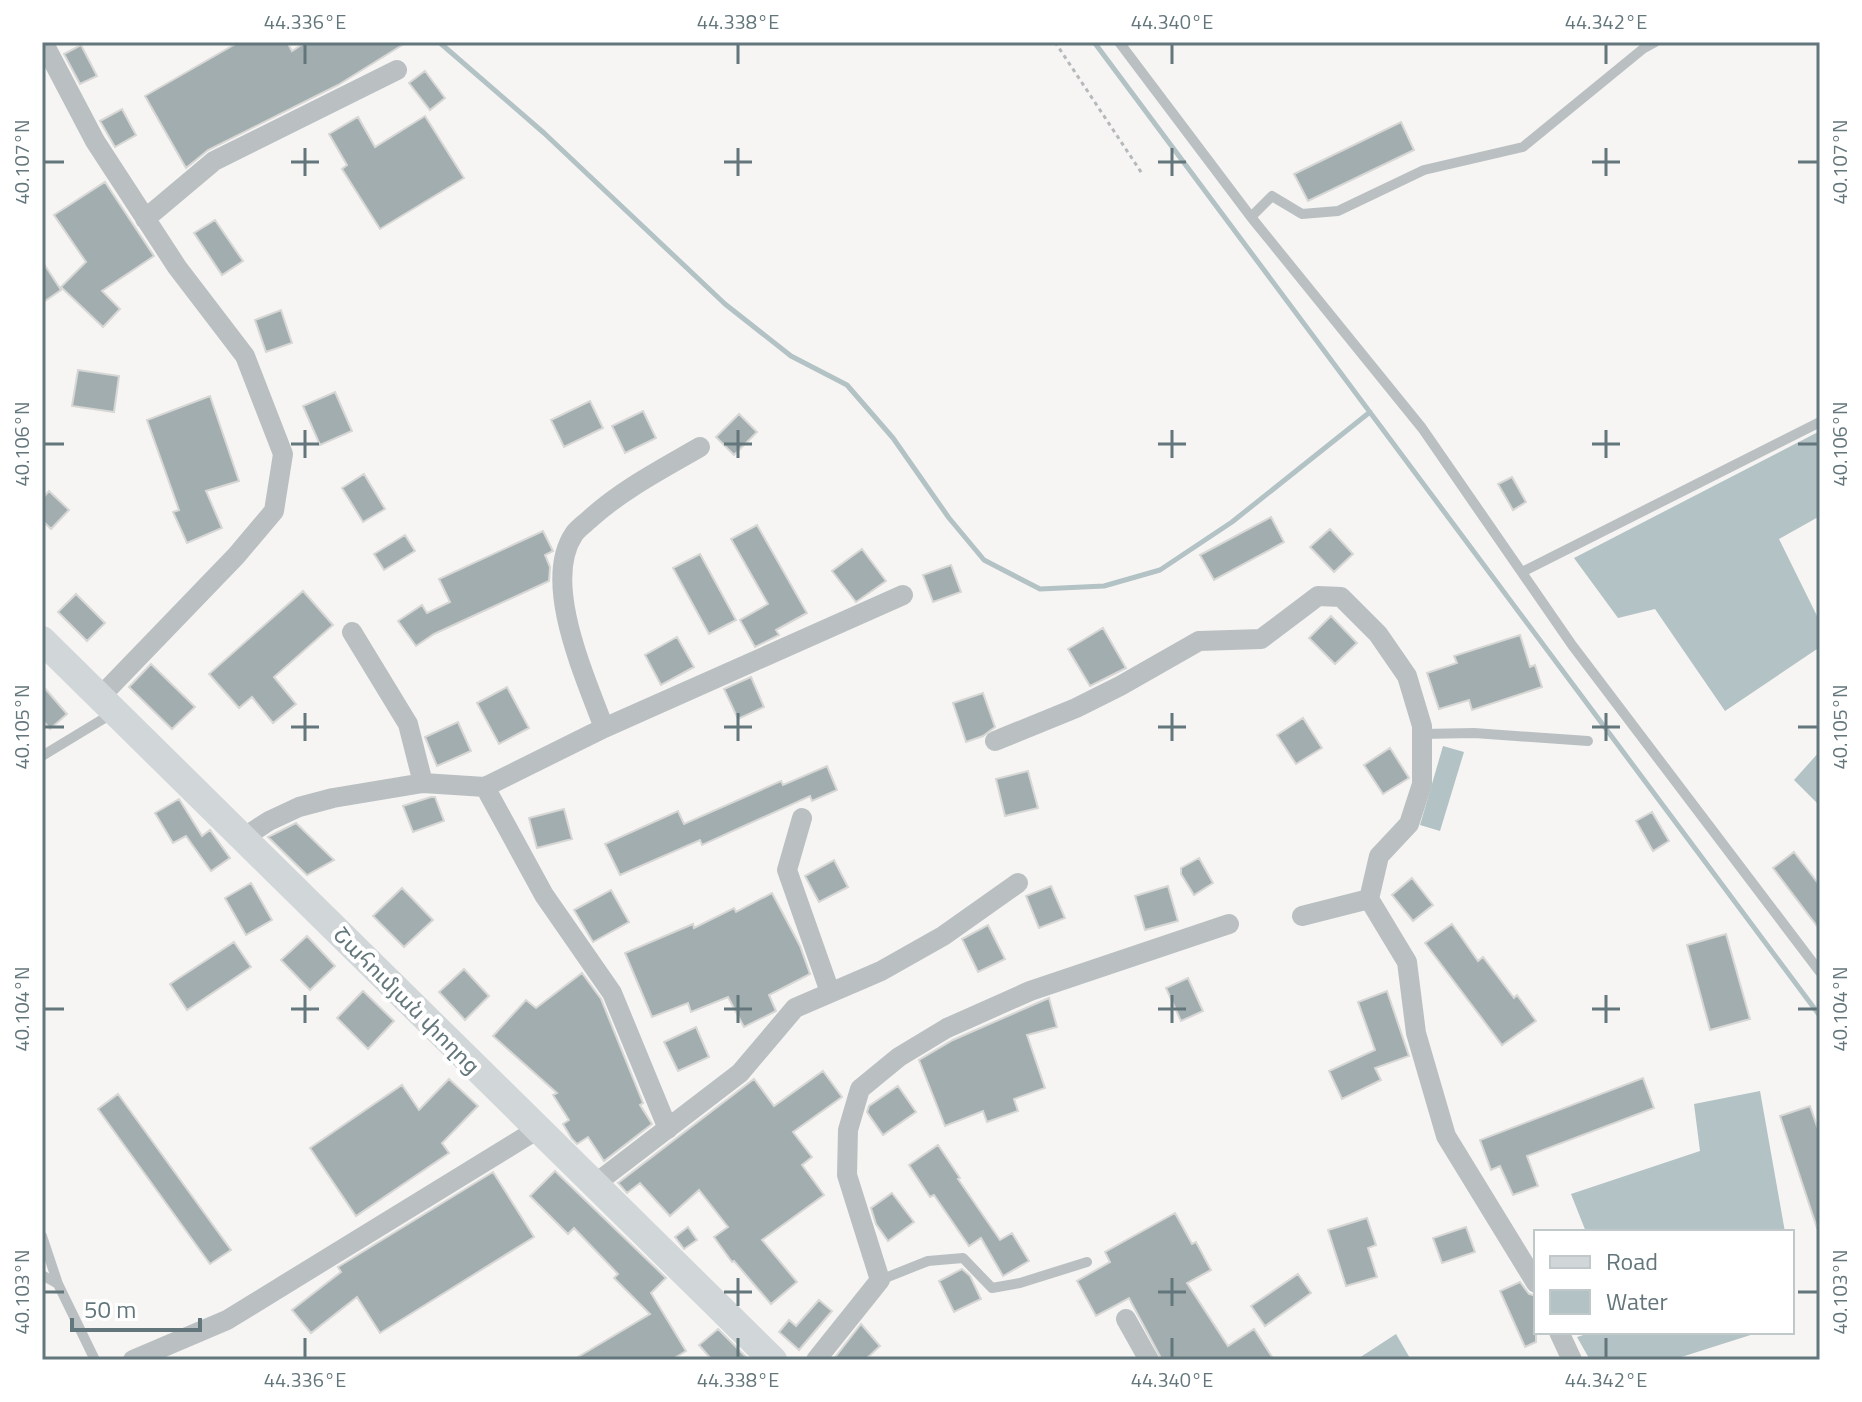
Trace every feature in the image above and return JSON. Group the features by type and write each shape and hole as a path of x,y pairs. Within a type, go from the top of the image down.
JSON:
{"main road":[{"name":"Շահումյան փողոց","path":"42,640 773,1360"}],"street":[{"path":"43,42 95,141 145,219 177,267 245,356 283,454 274,511 108,705"},
{"path":"145,219 214,161 397,70"},
{"path":"604,728 580,664 564,607 563,565 574,534 619,494 700,447"},
{"path":"243,838 299,807 333,798 423,783 485,787 604,728 903,595"},
{"path":"995,741 1109,692 1199,641 1261,639 1318,596 1341,597 1378,634 1407,676 1422,734 1422,784 1409,824 1379,856 1369,899 1407,962 1416,1033 1446,1136 1534,1280"},
{"path":"352,632 408,724 423,783"},
{"path":"485,787 544,895 612,993 668,1129"},
{"path":"802,818 787,870 830,992"},
{"path":"595,1184 740,1073 795,1008 881,971 943,936 1018,883"},
{"path":"1302,916 1369,899"},
{"path":"816,1360 880,1280 847,1175 848,1130 860,1089 899,1057 961,1022 1030,991 1229,924"},
{"path":"133,1360 227,1320 538,1129"},
{"path":"1126,1319 1149,1360"},
{"path":"1560,1334 1572,1360"}],"lane":[{"path":"1119,42 1251,217 1422,428 1572,645 1820,972"},
{"path":"1251,217 1272,196 1302,214 1338,211 1424,170 1523,147 1655,42"},
{"path":"1522,572 1820,422"},
{"path":"42,756 108,705"},
{"path":"1422,734 1474,733 1588,741"},
{"path":"42,1236 58,1284 95,1360"},
{"path":"880,1280 928,1261 963,1258 992,1288 1020,1283 1087,1262"},
{"path":"42,1275 58,1284"}],"path":[{"path":"1055,42 1143,175"}],"water":[{"path":"1820,431 1820,516 1779,539 1820,622 1820,647 1725,711 1655,609 1618,618 1574,558"},
{"path":"1443,746 1464,752 1440,831 1420,825"},
{"path":"1820,751 1820,806 1794,780"},
{"path":"1760,1091 1785,1230 1585,1230 1571,1194 1700,1151 1694,1104"},
{"path":"1396,1334 1411,1360 1356,1360"},
{"path":"1587,1334 1754,1334 1672,1360 1590,1360 1577,1337"}],"building":[{"path":"239,42 287,42 292,51 306,42 407,42 338,85 208,150 186,168 145,96"},
{"path":"81,45 97,76 80,84 64,54"},
{"path":"425,71 445,98 430,110 409,83"},
{"path":"122,109 136,135 115,147 100,121"},
{"path":"425,116 464,178 380,229 342,169 347,165 329,134 358,117 375,147"},
{"path":"1401,122 1414,150 1308,201 1294,174"},
{"path":"105,182 154,256 102,291 120,309 103,327 61,287 86,262 54,215"},
{"path":"215,220 243,261 222,275 194,233"},
{"path":"42,261 61,290 42,303"},
{"path":"281,310 292,343 266,352 255,320"},
{"path":"78,370 119,376 114,412 72,406"},
{"path":"335,392 352,431 320,445 303,406"},
{"path":"210,396 239,481 206,491 222,528 187,543 173,512 179,510 147,420"},
{"path":"590,401 603,428 564,447 551,420"},
{"path":"643,411 656,438 625,453 612,426"},
{"path":"739,414 757,432 734,455 716,437"},
{"path":"364,474 385,509 363,522 342,488"},
{"path":"1512,477 1526,502 1513,510 1498,484"},
{"path":"49,491 69,510 51,529 42,520 42,499"},
{"path":"1271,517 1284,542 1214,580 1200,555"},
{"path":"757,525 807,613 776,630 779,635 755,647 740,620 768,604 731,539"},
{"path":"1330,529 1353,554 1334,572 1310,547"},
{"path":"543,531 553,551 545,555 550,567 549,581 434,634 416,646 398,621 422,605 427,613 450,602 439,579"},
{"path":"405,535 415,551 384,570 374,554"},
{"path":"862,549 886,581 856,602 832,571"},
{"path":"700,554 736,620 709,634 673,568"},
{"path":"951,565 961,592 933,602 923,575"},
{"path":"303,591 333,625 274,677 296,704 273,723 252,697 239,708 209,674"},
{"path":"76,594 105,623 87,641 58,612"},
{"path":"1331,616 1357,643 1335,664 1309,638"},
{"path":"1103,628 1126,668 1090,686 1068,649"},
{"path":"1520,635 1530,667 1535,665 1542,687 1472,710 1469,700 1439,709 1427,673 1457,663 1454,656"},
{"path":"677,637 694,667 661,685 645,655"},
{"path":"151,664 195,707 172,729 129,687"},
{"path":"751,677 764,707 738,719 724,689"},
{"path":"42,685 67,714 50,729 42,719"},
{"path":"507,687 529,728 499,744 477,703"},
{"path":"983,693 995,727 983,736 966,742 953,703"},
{"path":"1303,718 1322,748 1296,764 1277,735"},
{"path":"458,722 471,751 437,766 425,737"},
{"path":"1390,748 1409,778 1383,794 1364,765"},
{"path":"827,766 837,790 812,801 810,796 702,845 700,840 620,875 605,844 678,811 684,824 781,781 783,785"},
{"path":"1028,771 1038,808 1005,816 996,779"},
{"path":"435,797 444,821 413,832 403,806"},
{"path":"179,799 202,836 210,830 230,858 211,871 186,836 173,843 155,813"},
{"path":"564,809 572,839 537,848 529,818"},
{"path":"1652,812 1669,841 1653,851 1636,821"},
{"path":"296,823 334,860 307,875 268,837"},
{"path":"1794,852 1820,886 1820,930 1773,868"},
{"path":"1199,858 1213,883 1194,895 1181,874 1181,868"},
{"path":"834,860 848,887 819,902 805,876"},
{"path":"1412,878 1433,905 1413,921 1392,895"},
{"path":"251,883 272,920 246,935 225,898"},
{"path":"1051,886 1065,918 1039,928 1026,896"},
{"path":"1168,886 1178,921 1145,930 1135,896"},
{"path":"402,888 433,920 404,947 373,916"},
{"path":"611,890 629,922 593,942 574,910"},
{"path":"772,893 800,946 810,974 769,995 776,1011 744,1027 728,997 691,1012 688,1003 652,1017 625,953 693,924 694,928 734,908 736,912"},
{"path":"1452,924 1478,961 1483,957 1536,1021 1502,1045 1425,943"},
{"path":"988,925 1005,959 978,972 962,939"},
{"path":"1726,934 1750,1019 1710,1030 1687,945"},
{"path":"307,936 335,966 310,990 281,960"},
{"path":"234,942 251,967 187,1010 170,984"},
{"path":"464,969 489,996 465,1020 439,992"},
{"path":"582,973 601,999 643,1103 640,1105 652,1124 604,1161 588,1137 577,1144 572,1139 563,1124 569,1120 553,1095 557,1093 493,1036 526,1000 536,1008"},
{"path":"1188,978 1203,1011 1181,1021 1166,988"},
{"path":"363,991 394,1021 368,1049 337,1018"},
{"path":"1387,991 1409,1056 1375,1068 1381,1080 1342,1099 1329,1071 1375,1050 1358,1002"},
{"path":"1049,998 1057,1027 1027,1035 1045,1088 1014,1099 1018,1111 987,1122 983,1111 945,1126 919,1060 953,1040"},
{"path":"696,1027 709,1057 678,1071 664,1042"},
{"path":"823,1071 842,1097 793,1132 812,1157 802,1165 824,1195 762,1240 797,1282 771,1304 732,1262 714,1237 728,1227 699,1190 670,1216 640,1183 627,1193 618,1183 754,1079 774,1106"},
{"path":"1643,1078 1654,1108 1527,1156 1538,1186 1513,1195 1500,1166 1491,1170 1480,1140"},
{"path":"449,1079 478,1106 442,1143 449,1153 356,1216 310,1148 402,1085 419,1110"},
{"path":"898,1086 916,1112 883,1135 867,1112 869,1106"},
{"path":"118,1094 231,1250 210,1264 98,1109"},
{"path":"1810,1106 1820,1135 1820,1228 1817,1228 1780,1116"},
{"path":"938,1145 1000,1240 1012,1233 1029,1261 1003,1276 981,1238 969,1246 934,1195 930,1197 909,1165"},
{"path":"555,1171 666,1278 651,1293 686,1351 671,1360 573,1360 650,1314 614,1278 618,1274 574,1228 568,1234 530,1196"},
{"path":"493,1172 534,1237 380,1333 357,1297 311,1333 292,1310 341,1272 338,1267"},
{"path":"892,1193 914,1222 888,1241 876,1224 871,1208"},
{"path":"1175,1213 1211,1270 1187,1283 1228,1346 1254,1329 1274,1360 1162,1360 1129,1298 1096,1316 1077,1281 1110,1262 1105,1252"},
{"path":"1367,1218 1376,1245 1368,1248 1377,1277 1346,1286 1328,1230"},
{"path":"688,1227 697,1240 684,1249 675,1237"},
{"path":"1466,1227 1475,1252 1442,1263 1433,1238"},
{"path":"962,1269 970,1276 981,1299 954,1312 939,1281"},
{"path":"1298,1274 1311,1293 1265,1326 1251,1306"},
{"path":"1520,1282 1529,1294 1534,1295 1536,1342 1525,1347 1500,1291"},
{"path":"819,1300 832,1311 799,1350 779,1332 789,1320 796,1326"},
{"path":"861,1324 880,1346 865,1360 833,1360"},
{"path":"718,1329 749,1360 712,1360 699,1345"}],"waterway":[{"path":"439,42 544,133 725,304 791,356 847,385 893,438 949,518 984,560 1040,589 1104,586 1160,570 1232,522 1370,412"},
{"path":"1094,42 1820,1016"}]}
